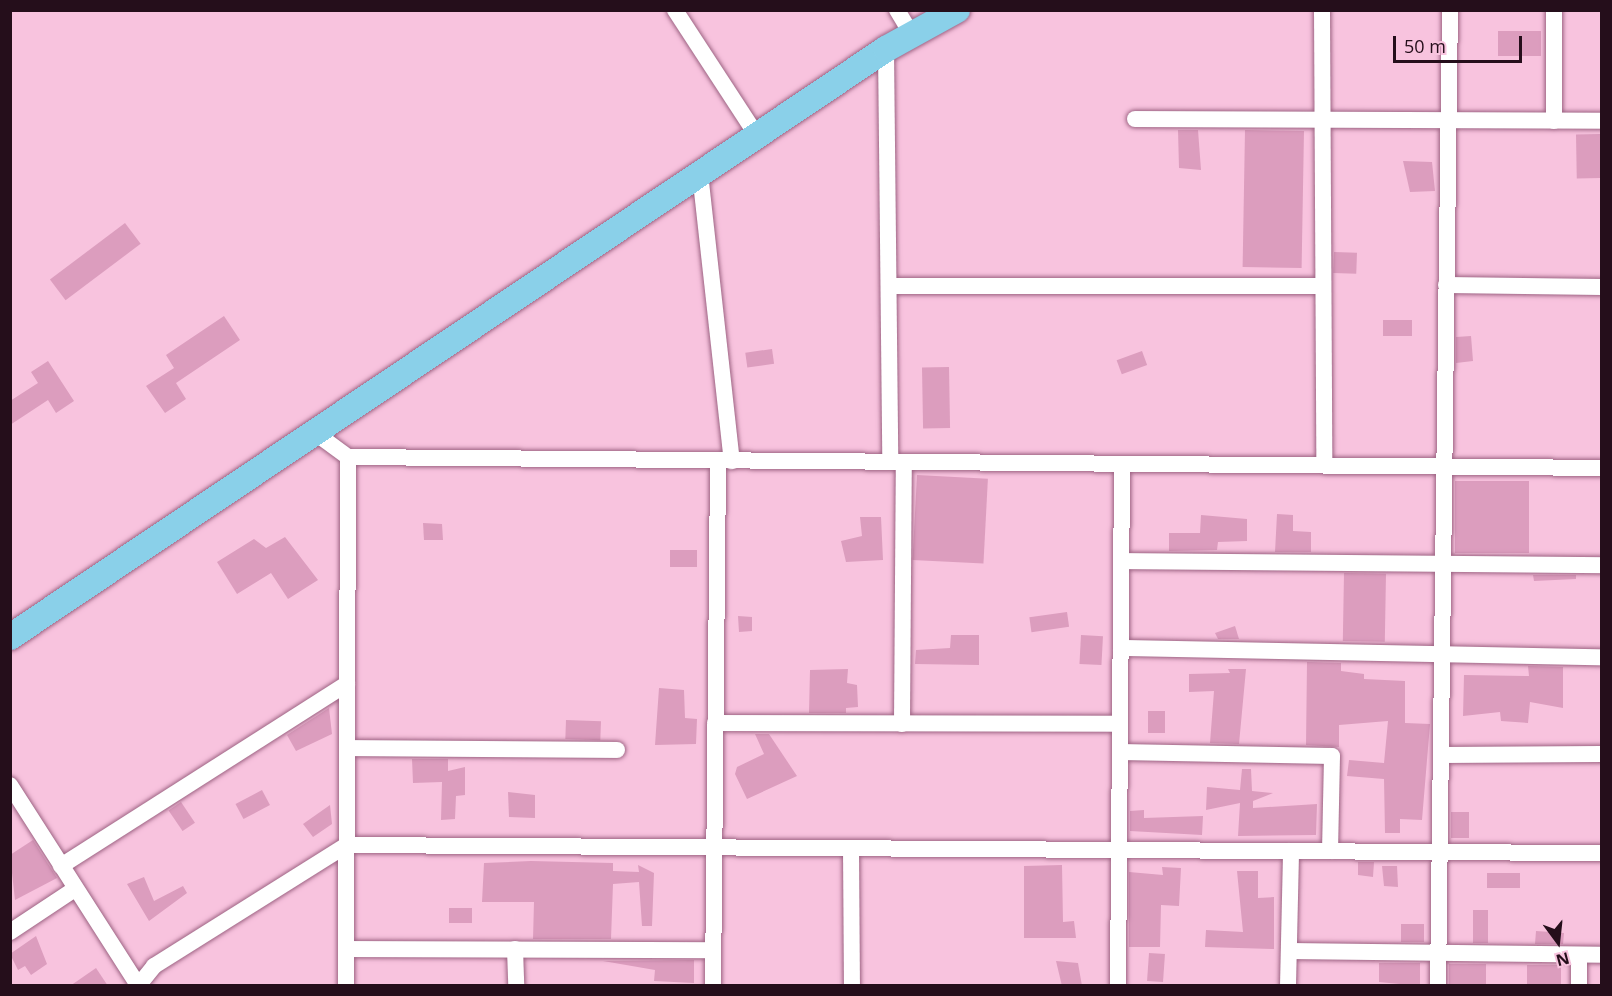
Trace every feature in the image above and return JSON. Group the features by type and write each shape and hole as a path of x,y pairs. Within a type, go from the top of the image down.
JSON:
{"main road":[{"path":"10,637 700,173 886,50 957,10"}],"street":[{"path":"675,10 757,136"},
{"path":"897,10 912,35"},
{"path":"1322,10 1324,465"},
{"path":"1438,986 1450,10"},
{"path":"1554,10 1554,121"},
{"path":"886,50 902,724"},
{"path":"1134,119 1602,121"},
{"path":"700,173 725,461 715,723 713,986"},
{"path":"1446,285 1602,287"},
{"path":"890,286 1323,286"},
{"path":"314,432 348,458 1602,468"},
{"path":"346,986 348,458"},
{"path":"1118,986 1122,464"},
{"path":"1122,561 1602,565"},
{"path":"1121,648 1602,657"},
{"path":"61,866 347,684"},
{"path":"715,723 1120,724"},
{"path":"347,748 617,750"},
{"path":"1120,752 1332,756 1330,851"},
{"path":"1441,755 1602,754"},
{"path":"10,785 138,985 154,966 346,845 1602,853"},
{"path":"851,848 852,986"},
{"path":"1288,986 1290,851"},
{"path":"10,932 75,889"},
{"path":"346,949 713,950"},
{"path":"515,949 516,986"},
{"path":"1289,951 1602,955"},
{"path":"1579,955 1579,986"},
{"path":"154,966 156,986"}],"building":[{"path":"1498,31 1541,31 1541,56 1498,56"},
{"path":"1178,130 1198,130 1201,170 1179,168"},
{"path":"1245,130 1304,131 1302,268 1243,267"},
{"path":"1576,134 1600,134 1601,178 1577,178"},
{"path":"1403,161 1432,162 1435,191 1410,192"},
{"path":"125,223 141,244 66,300 50,280"},
{"path":"1334,252 1357,253 1356,274 1333,273"},
{"path":"224,316 240,340 176,383 186,399 165,413 146,386 174,368 166,355"},
{"path":"1383,320 1412,320 1412,336 1383,336"},
{"path":"1471,336 1473,361 1456,363 1456,337"},
{"path":"772,349 774,364 747,368 745,353"},
{"path":"1142,351 1147,365 1122,374 1117,360"},
{"path":"48,361 74,401 56,413 48,400 10,425 10,401 38,383 31,372"},
{"path":"922,367 949,367 950,428 923,428"},
{"path":"917,475 988,479 983,564 913,560"},
{"path":"1455,481 1529,481 1529,553 1455,553"},
{"path":"1277,514 1293,515 1293,531 1311,532 1311,552 1275,552"},
{"path":"1201,515 1247,519 1247,541 1218,542 1217,550 1169,551 1169,533 1200,533"},
{"path":"860,517 881,517 883,560 846,562 841,541 862,536"},
{"path":"423,523 442,524 443,540 424,540"},
{"path":"285,537 318,580 288,599 271,573 237,594 217,562 254,539 266,548"},
{"path":"670,550 697,550 697,567 670,567"},
{"path":"1344,573 1386,574 1385,642 1343,641"},
{"path":"1533,575 1576,575 1576,579 1534,581"},
{"path":"1067,612 1069,627 1031,632 1029,617"},
{"path":"738,616 752,617 752,631 739,632"},
{"path":"1235,626 1239,639 1218,639 1215,633"},
{"path":"951,635 979,635 979,665 915,664 916,650 950,648"},
{"path":"1081,635 1103,636 1101,665 1079,664"},
{"path":"1307,662 1341,663 1341,671 1364,674 1364,679 1405,681 1405,723 1430,724 1422,820 1400,819 1400,833 1385,833 1384,779 1347,776 1349,760 1384,763 1388,721 1339,725 1339,747 1306,745"},
{"path":"1528,666 1563,667 1563,708 1530,702 1528,723 1501,721 1500,712 1463,716 1464,675 1529,676"},
{"path":"848,669 847,683 857,685 858,707 846,708 846,713 809,713 810,670"},
{"path":"1228,669 1246,669 1239,744 1210,743 1214,691 1189,692 1189,674 1230,673"},
{"path":"659,688 684,690 685,718 697,719 696,744 655,745"},
{"path":"329,708 332,734 296,751 287,735"},
{"path":"1148,711 1165,711 1165,733 1148,733"},
{"path":"566,720 601,721 600,740 565,739"},
{"path":"755,734 769,734 797,776 747,799 735,774 737,767 764,754"},
{"path":"412,759 448,759 448,771 465,767 465,795 456,796 455,819 441,820 442,782 413,783"},
{"path":"1242,769 1251,769 1252,791 1273,793 1253,801 1253,808 1317,804 1316,835 1238,836 1240,803 1206,810 1207,787 1240,790"},
{"path":"262,790 270,805 243,819 236,804"},
{"path":"508,792 535,795 535,818 509,817"},
{"path":"181,802 195,823 183,831 169,810"},
{"path":"330,805 332,824 313,837 303,824"},
{"path":"1144,810 1144,818 1203,816 1202,835 1130,831 1130,811"},
{"path":"1451,812 1469,812 1469,838 1451,838"},
{"path":"33,840 57,878 15,900 10,855"},
{"path":"531,861 613,863 613,871 639,872 638,865 654,873 652,926 642,926 639,882 613,884 611,939 533,939 534,902 482,902 484,863"},
{"path":"1358,862 1374,862 1373,877 1358,875"},
{"path":"1062,865 1063,922 1074,921 1076,938 1024,938 1024,866"},
{"path":"1382,866 1397,866 1398,887 1384,886"},
{"path":"1162,867 1181,868 1179,906 1161,905 1160,947 1129,947 1129,872 1163,875"},
{"path":"1237,871 1258,871 1258,898 1274,897 1274,949 1205,947 1206,930 1243,932"},
{"path":"1487,873 1520,873 1520,888 1487,888"},
{"path":"144,877 154,901 183,886 187,893 149,921 127,884"},
{"path":"449,908 472,908 472,923 449,923"},
{"path":"1473,910 1488,910 1488,943 1473,943"},
{"path":"1401,924 1424,924 1424,942 1401,942"},
{"path":"1536,931 1564,933 1563,944 1535,944"},
{"path":"36,936 47,964 31,975 25,966 18,970 10,954"},
{"path":"1149,953 1165,954 1163,982 1147,981"},
{"path":"694,960 694,983 654,981 655,970 603,961"},
{"path":"1056,961 1078,963 1082,986 1062,986"},
{"path":"1379,963 1420,963 1420,986 1379,982"},
{"path":"1449,964 1486,964 1486,986 1449,986"},
{"path":"1527,965 1561,965 1561,986 1527,986"},
{"path":"96,968 108,986 70,986"}]}
